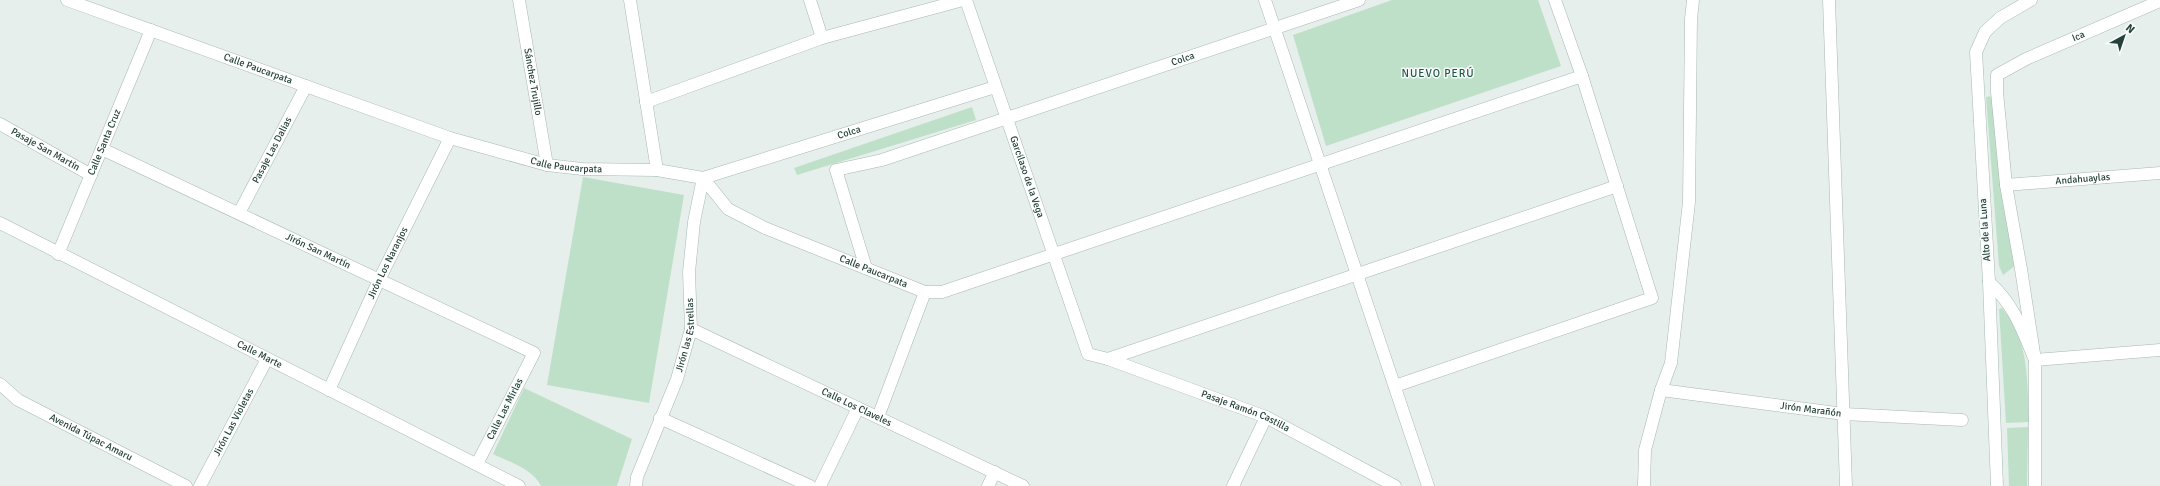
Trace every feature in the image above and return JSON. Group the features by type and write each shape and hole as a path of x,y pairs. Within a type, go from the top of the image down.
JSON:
{"street":[{"name":"Calle Paucarpata","path":"67,0 450,138 547,164 582,169 657,170 703,178 728,209 765,228 924,292 942,292 1582,76"},
{"name":"Sánchez Trujillo","path":"519,0 547,164"},
{"path":"630,0 657,170"},
{"path":"810,0 822,38"},
{"path":"646,102 822,38 965,0"},
{"name":"Garcilaso de la Vega","path":"965,0 995,87 1008,118 1088,354"},
{"path":"1266,0 1428,486"},
{"name":"Colca","path":"866,268 836,170 882,160 1359,0"},
{"path":"1395,386 1652,298 1582,76 1555,0"},
{"path":"1644,486 1645,450 1661,390 1671,363 1689,202 1691,19 1693,0"},
{"path":"1829,0 1846,486"},
{"name":"Alto de la Luna","path":"1997,486 1989,282 1976,52 1986,32 2000,18 2031,0"},
{"name":"Ica","path":"2006,185 1997,92 1997,75 2026,59 2160,1"},
{"name":"Calle Santa Cruz","path":"58,254 151,30"},
{"name":"Pasaje Las Dalias","path":"239,214 306,86"},
{"name":"Colca","path":"703,178 995,87"},
{"name":"Pasaje San Martín","path":"0,124 91,175"},
{"name":"Jirón Los Naranjos","path":"329,390 379,280 450,138"},
{"name":"Jirón San Martín","path":"102,149 534,353"},
{"name":"Andahuaylas","path":"2006,185 2160,173"},
{"name":"Jirón las Estrellas","path":"636,486 660,418 677,379 691,329 689,272 694,222 703,178"},
{"path":"2006,185 2022,269 2035,360 2035,486"},
{"path":"1108,359 1617,186"},
{"name":"Calle Marte","path":"0,223 58,254 519,486"},
{"path":"1989,282 2003,295 2018,317 2035,360"},
{"path":"878,417 924,292"},
{"name":"Calle Los Claveles","path":"691,329 1023,486"},
{"path":"2035,360 2160,350"},
{"name":"Calle Las Mirlas","path":"477,464 534,353"},
{"name":"Pasaje Ramón Castilla","path":"1088,354 1108,359 1266,417 1395,486"},
{"name":"Jirón Las Violetas","path":"200,486 267,359"},
{"name":"Avenida Túpac Amaru","path":"0,384 18,400 186,486"},
{"name":"Jirón Marañón","path":"1661,390 1844,414 1962,420"},
{"path":"820,486 858,408"},
{"path":"1233,486 1266,417"},
{"path":"660,418 810,486"},
{"path":"988,486 994,472"}],"green space":[{"path":"1392,0 1538,0 1561,66 1326,146 1293,35"},
{"path":"1992,96 2016,265 2003,275 1999,266 1986,97"},
{"path":"972,107 976,120 797,175 794,168"},
{"path":"583,177 684,195 649,403 547,385"},
{"path":"2002,308 2011,320 2018,334 2022,348 2027,377 2029,422 2006,423 1999,309"},
{"path":"524,388 632,439 617,486 541,486 527,471 493,454"},
{"path":"2028,427 2027,486 2009,486 2007,428"}],"district":[{"name":"NUEVO PERÚ","path":"1438,73"}]}
